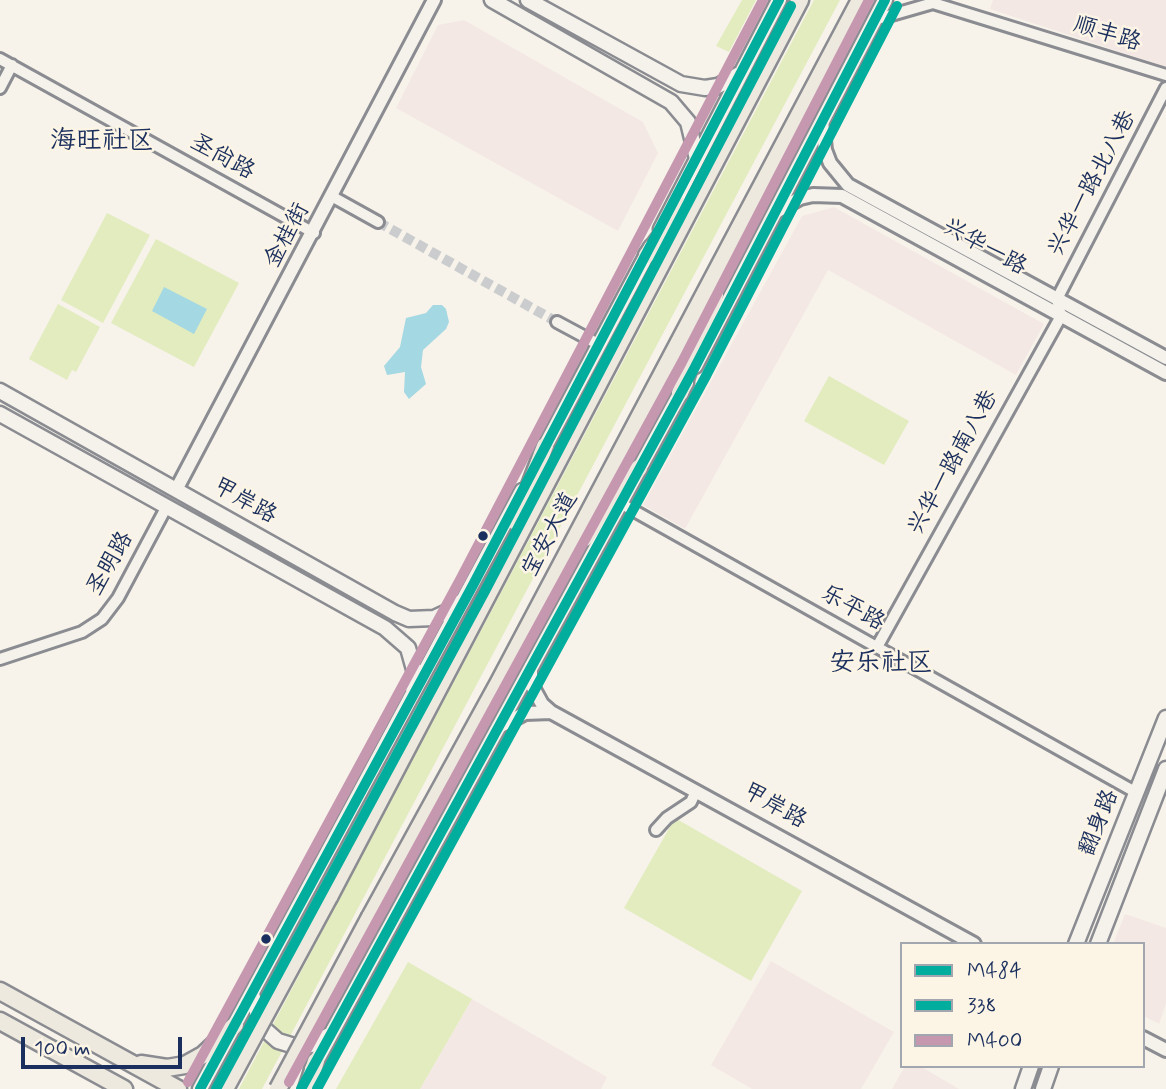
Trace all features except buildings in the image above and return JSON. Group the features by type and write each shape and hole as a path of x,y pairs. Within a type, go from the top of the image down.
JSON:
{"main road":[{"path":"492,0 671,102 688,122 697,159"},
{"path":"528,0 681,84 705,88 718,86 742,72"},
{"path":"200,1089 466,596 779,0"},
{"name":"宝安大道","path":"225,1089 329,897 800,0"},
{"name":"宝安大道","path":"278,1089 534,616 860,0"},
{"path":"301,1089 680,393 885,0"},
{"path":"647,255 714,164"},
{"path":"680,393 701,327 754,202"},
{"name":"甲岸路","path":"0,391 409,618 434,618 452,610 466,596"},
{"name":"甲岸路","path":"0,414 398,637 412,659 415,673 412,696"},
{"path":"489,593 545,446"},
{"path":"534,616 608,505 639,468"},
{"path":"239,546 246,547 252,541 251,533 247,529"},
{"name":"翻身路","path":"1077,942 1166,718"},
{"name":"翻身路","path":"1099,942 1166,769"},
{"path":"0,991 178,1089"},
{"path":"252,994 261,1026 278,1041 298,1046 311,1045 332,1032"},
{"path":"0,1021 118,1087"},
{"path":"120,1058 146,1066 167,1068 186,1065 209,1051 235,1025"},
{"path":"307,1089 316,1061"},
{"path":"1023,1089 1030,1068"},
{"path":"1043,1089 1050,1068"}],"street":[{"name":"金桂街","path":"176,490 333,197 434,0"},
{"name":"顺丰路","path":"874,20 933,3 1166,75"},
{"name":"圣尚路","path":"0,59 314,233"},
{"path":"0,88 12,65"},
{"name":"兴华一路北八巷","path":"1057,299 1166,88"},
{"name":"兴华一路","path":"822,121 825,150 830,163 848,185 1166,358"},
{"name":"兴华一路","path":"776,212 787,204 813,195 842,196 1166,373"},
{"path":"333,197 378,222"},
{"path":"1057,299 1060,316"},
{"name":"兴华一路南八巷","path":"877,647 1060,316"},
{"path":"558,322 598,344"},
{"name":"乐平路","path":"620,503 1137,793"},
{"name":"圣明路","path":"0,659 82,632 102,619 118,598 167,506"},
{"path":"532,664 531,684 542,704 551,712"},
{"path":"496,729 525,713 551,712"},
{"name":"甲岸路","path":"551,712 970,942"},
{"path":"656,830 667,818 691,802 696,791"},
{"path":"1145,1039 1166,1050"}],"shaded area":[{"path":"993,0 1166,0 1166,67 990,9"},
{"path":"464,20 643,122 658,153 618,231 396,108 438,25"},
{"path":"834,207 1044,324 1016,375 828,270 685,529 643,505 802,216"},
{"path":"1125,914 1166,928 1166,1004 1159,1024 1145,1017 1145,942 1114,942"},
{"path":"771,961 894,1032 861,1089 752,1089 711,1065"},
{"path":"472,999 607,1077 601,1089 420,1089"},
{"path":"904,1068 923,1068 959,1089 892,1089"}],"green space":[{"path":"742,0 756,0 729,52 716,46"},
{"path":"814,0 840,0 262,1089 239,1089"},
{"path":"107,213 150,235 103,323 61,300"},
{"path":"156,239 239,283 194,367 111,323"},
{"path":"58,304 100,327 76,372 72,370 67,380 29,359"},
{"path":"829,376 909,421 884,465 804,421"},
{"path":"675,818 802,891 751,981 624,908"},
{"path":"408,962 472,999 420,1089 336,1089"}],"water":[{"path":"164,287 207,309 194,334 152,311"},
{"path":"433,305 442,305 446,309 449,322 446,329 423,350 421,367 426,384 409,399 404,392 405,372 387,375 384,366 400,347 406,318 426,313"}],"tunnel":[{"path":"378,222 557,322"}],"transit line":[{"name":"M400","path":"188,1082 461,578 763,0"},
{"name":"M484","path":"200,1089 473,585 779,0"},
{"name":"M400","path":"289,1082 682,362 869,0"},
{"name":"M484","path":"301,1089 694,369 885,0"},
{"name":"338","path":"216,1089 485,591 791,6"},
{"name":"338","path":"317,1089 706,376 897,6"}],"district":[{"name":"海旺社区","path":"102,143"},
{"name":"安乐社区","path":"881,665"}]}
